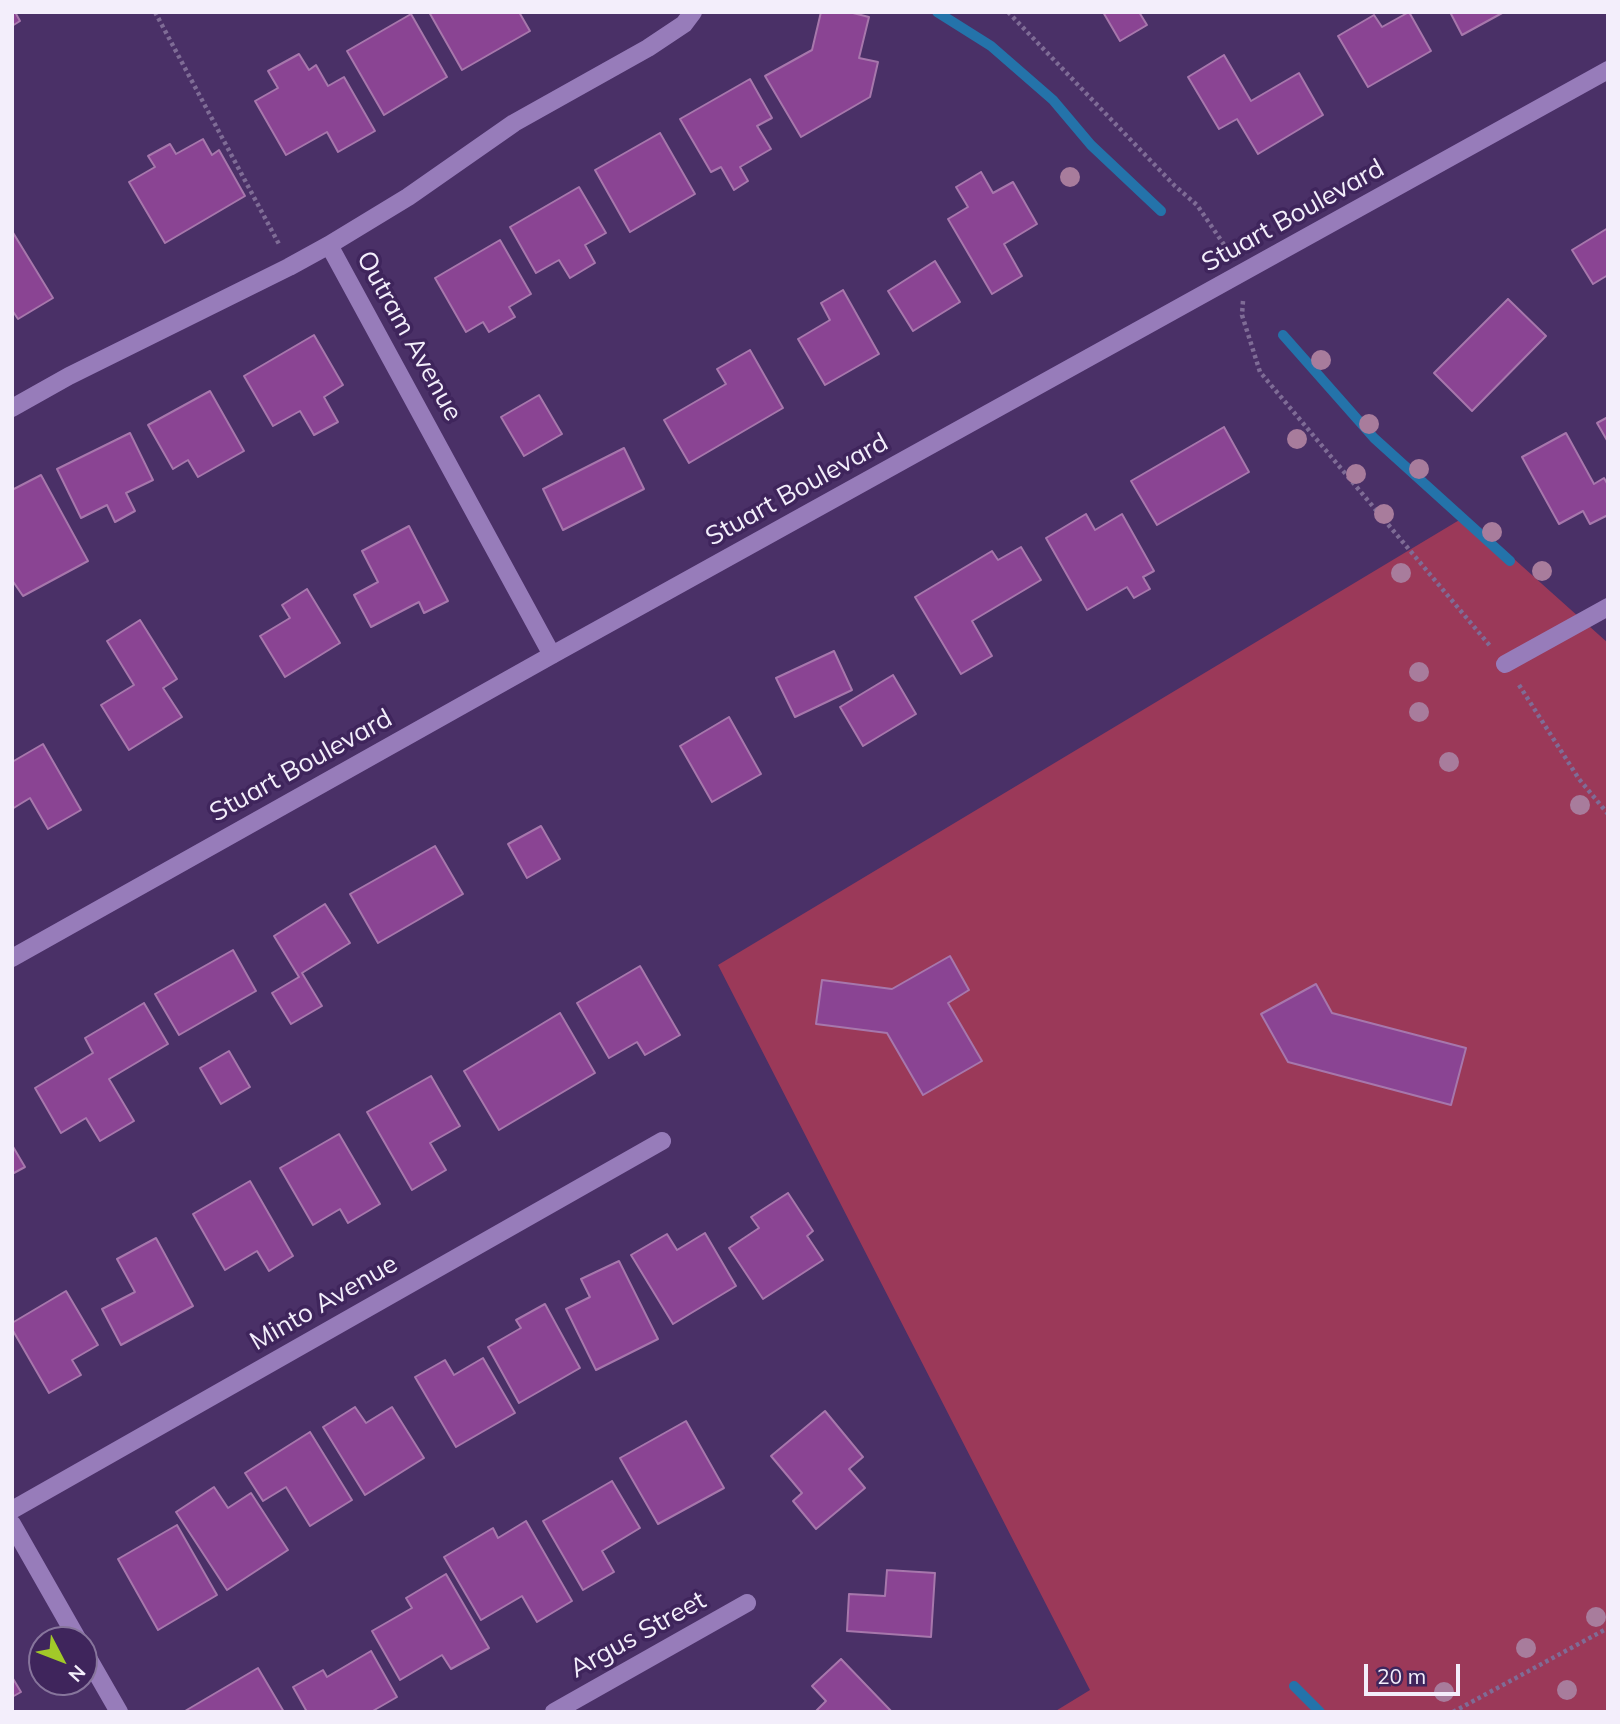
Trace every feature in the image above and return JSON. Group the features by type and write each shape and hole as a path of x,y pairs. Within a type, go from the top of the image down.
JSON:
{"street":[{"path":"329,245 408,197 514,123 648,48 684,24 693,12"},
{"name":"Stuart Boulevard","path":"12,958 552,655 1608,70"},
{"name":"Outram Avenue","path":"12,408 69,376 289,268 329,245 552,655"},
{"path":"1505,664 1608,607"},
{"name":"Minto Avenue","path":"12,1510 662,1141"},
{"path":"12,1524 70,1626"},
{"name":"Argus Street","path":"554,1712 747,1603"},
{"path":"98,1676 118,1712"}],"path":[{"path":"155,12 278,242"},
{"path":"1008,12 1175,186 1197,205 1243,273 1242,315 1261,372 1505,664 1579,779 1608,814"},
{"path":"1453,1712 1608,1628"}],"shaded area":[{"path":"1466,516 1608,643 1608,1712 1054,1712 1090,1690 718,965"}],"building":[{"path":"12,12 15,12 20,21 12,26"},
{"path":"429,12 519,12 530,31 462,70"},
{"path":"821,12 849,12 869,17 859,58 878,62 870,97 801,137 765,76 812,50"},
{"path":"1103,12 1139,12 1147,25 1120,41"},
{"path":"1409,12 1431,51 1368,87 1338,36 1374,15 1382,27"},
{"path":"1450,12 1504,12 1462,35"},
{"path":"411,14 447,77 384,115 347,51"},
{"path":"299,54 309,70 316,65 328,86 344,77 375,131 338,152 327,132 286,155 255,101 278,88 268,71"},
{"path":"1224,55 1251,101 1299,73 1323,115 1258,154 1237,119 1219,129 1188,77"},
{"path":"750,79 772,118 757,126 771,149 740,167 748,181 734,190 721,167 711,172 680,119"},
{"path":"660,133 695,194 630,232 595,170"},
{"path":"203,139 212,155 219,150 245,196 165,243 129,182 155,167 148,156 170,144 176,154"},
{"path":"981,172 993,193 1013,182 1037,224 1004,244 1022,276 992,294 948,219 968,207 956,187"},
{"path":"579,187 606,233 585,245 595,263 570,278 559,260 536,273 510,227"},
{"path":"1608,228 1608,275 1593,284 1572,250"},
{"path":"12,231 53,298 18,319 12,310"},
{"path":"500,240 531,294 509,307 515,317 489,332 483,322 466,332 435,278"},
{"path":"935,261 960,302 913,331 888,291"},
{"path":"843,290 879,354 825,385 798,339 830,320 821,303"},
{"path":"1508,299 1546,336 1472,411 1434,373"},
{"path":"314,335 343,385 324,397 338,422 314,435 300,411 273,426 244,376"},
{"path":"750,350 783,408 689,463 664,420 726,384 717,369"},
{"path":"210,391 244,451 198,477 188,460 173,469 148,425"},
{"path":"539,395 562,434 524,456 501,417"},
{"path":"1608,417 1608,442 1597,423"},
{"path":"1224,427 1249,472 1157,525 1131,481"},
{"path":"130,433 153,480 126,493 135,511 115,522 107,505 81,518 57,469"},
{"path":"1566,433 1594,484 1604,478 1608,485 1608,515 1590,524 1583,511 1559,524 1522,457"},
{"path":"624,448 644,489 563,530 543,489"},
{"path":"41,475 88,561 23,596 12,580 12,490"},
{"path":"1086,514 1095,530 1122,514 1154,571 1143,577 1150,589 1134,598 1127,587 1087,610 1046,538"},
{"path":"409,526 448,601 424,613 419,602 371,627 354,595 378,582 362,551"},
{"path":"1021,547 1041,580 972,621 992,656 961,674 915,597 992,551 998,560"},
{"path":"307,589 340,643 285,677 260,636 290,618 282,605"},
{"path":"140,620 177,679 163,688 182,717 129,750 101,705 134,685 107,641"},
{"path":"834,651 852,690 795,717 776,678"},
{"path":"893,675 916,714 863,746 840,707"},
{"path":"729,717 761,774 712,802 680,746"},
{"path":"43,744 81,810 48,829 30,798 12,809 12,762"},
{"path":"541,826 560,859 527,878 508,844"},
{"path":"435,846 463,894 378,943 350,894"},
{"path":"325,904 350,943 302,973 322,1006 291,1024 272,993 299,977 274,936"},
{"path":"233,950 256,991 179,1035 155,994"},
{"path":"950,956 969,990 948,1003 982,1061 923,1095 887,1033 816,1024 822,980 892,989"},
{"path":"640,966 680,1035 645,1055 637,1042 609,1058 577,1003"},
{"path":"1316,984 1332,1013 1466,1048 1451,1105 1288,1062 1261,1014"},
{"path":"144,1003 168,1044 109,1079 134,1121 100,1141 86,1118 61,1133 35,1088 93,1053 85,1038"},
{"path":"560,1013 595,1073 499,1130 464,1071"},
{"path":"229,1051 250,1087 221,1104 200,1068"},
{"path":"431,1076 460,1126 430,1143 446,1170 412,1190 367,1112"},
{"path":"339,1134 380,1204 348,1223 340,1209 313,1225 280,1168"},
{"path":"12,1145 25,1167 12,1174"},
{"path":"250,1181 293,1256 269,1271 257,1251 225,1270 193,1214"},
{"path":"788,1193 813,1231 807,1236 823,1260 763,1299 729,1248 759,1228 751,1217"},
{"path":"705,1233 736,1286 673,1324 631,1255 667,1234 677,1250"},
{"path":"156,1238 193,1306 121,1345 102,1309 135,1292 117,1259"},
{"path":"619,1261 658,1339 596,1370 566,1309 590,1297 581,1279"},
{"path":"66,1291 98,1345 72,1360 81,1375 49,1393 12,1329 12,1323"},
{"path":"545,1304 580,1368 519,1403 488,1347 521,1328 516,1320"},
{"path":"483,1358 515,1413 456,1447 415,1377 445,1360 454,1375"},
{"path":"355,1407 366,1423 392,1407 424,1458 365,1495 323,1427"},
{"path":"825,1411 863,1457 849,1469 865,1488 816,1529 793,1501 802,1493 771,1456"},
{"path":"686,1421 724,1488 658,1524 620,1458"},
{"path":"310,1432 352,1500 310,1526 286,1487 263,1501 245,1473"},
{"path":"612,1481 640,1528 602,1551 614,1572 583,1590 543,1521"},
{"path":"214,1487 228,1508 251,1493 288,1550 227,1590 176,1512"},
{"path":"526,1521 572,1601 537,1622 522,1596 481,1620 444,1557 493,1528 498,1538"},
{"path":"177,1525 217,1595 158,1630 118,1559"},
{"path":"887,1570 935,1573 931,1637 847,1631 849,1594 885,1596"},
{"path":"446,1574 489,1648 451,1669 442,1655 400,1680 372,1631 412,1608 406,1598"},
{"path":"371,1651 397,1697 371,1712 307,1712 293,1687 323,1670 327,1677"},
{"path":"841,1659 892,1712 815,1712 826,1701 812,1686"},
{"path":"258,1668 284,1712 185,1711"},
{"path":"12,1677 21,1692 12,1697"}],"waterway":[{"path":"937,12 991,46 1053,100 1091,145 1161,211"},
{"path":"1283,335 1374,438 1510,561"},
{"path":"1294,1686 1320,1712"}]}
